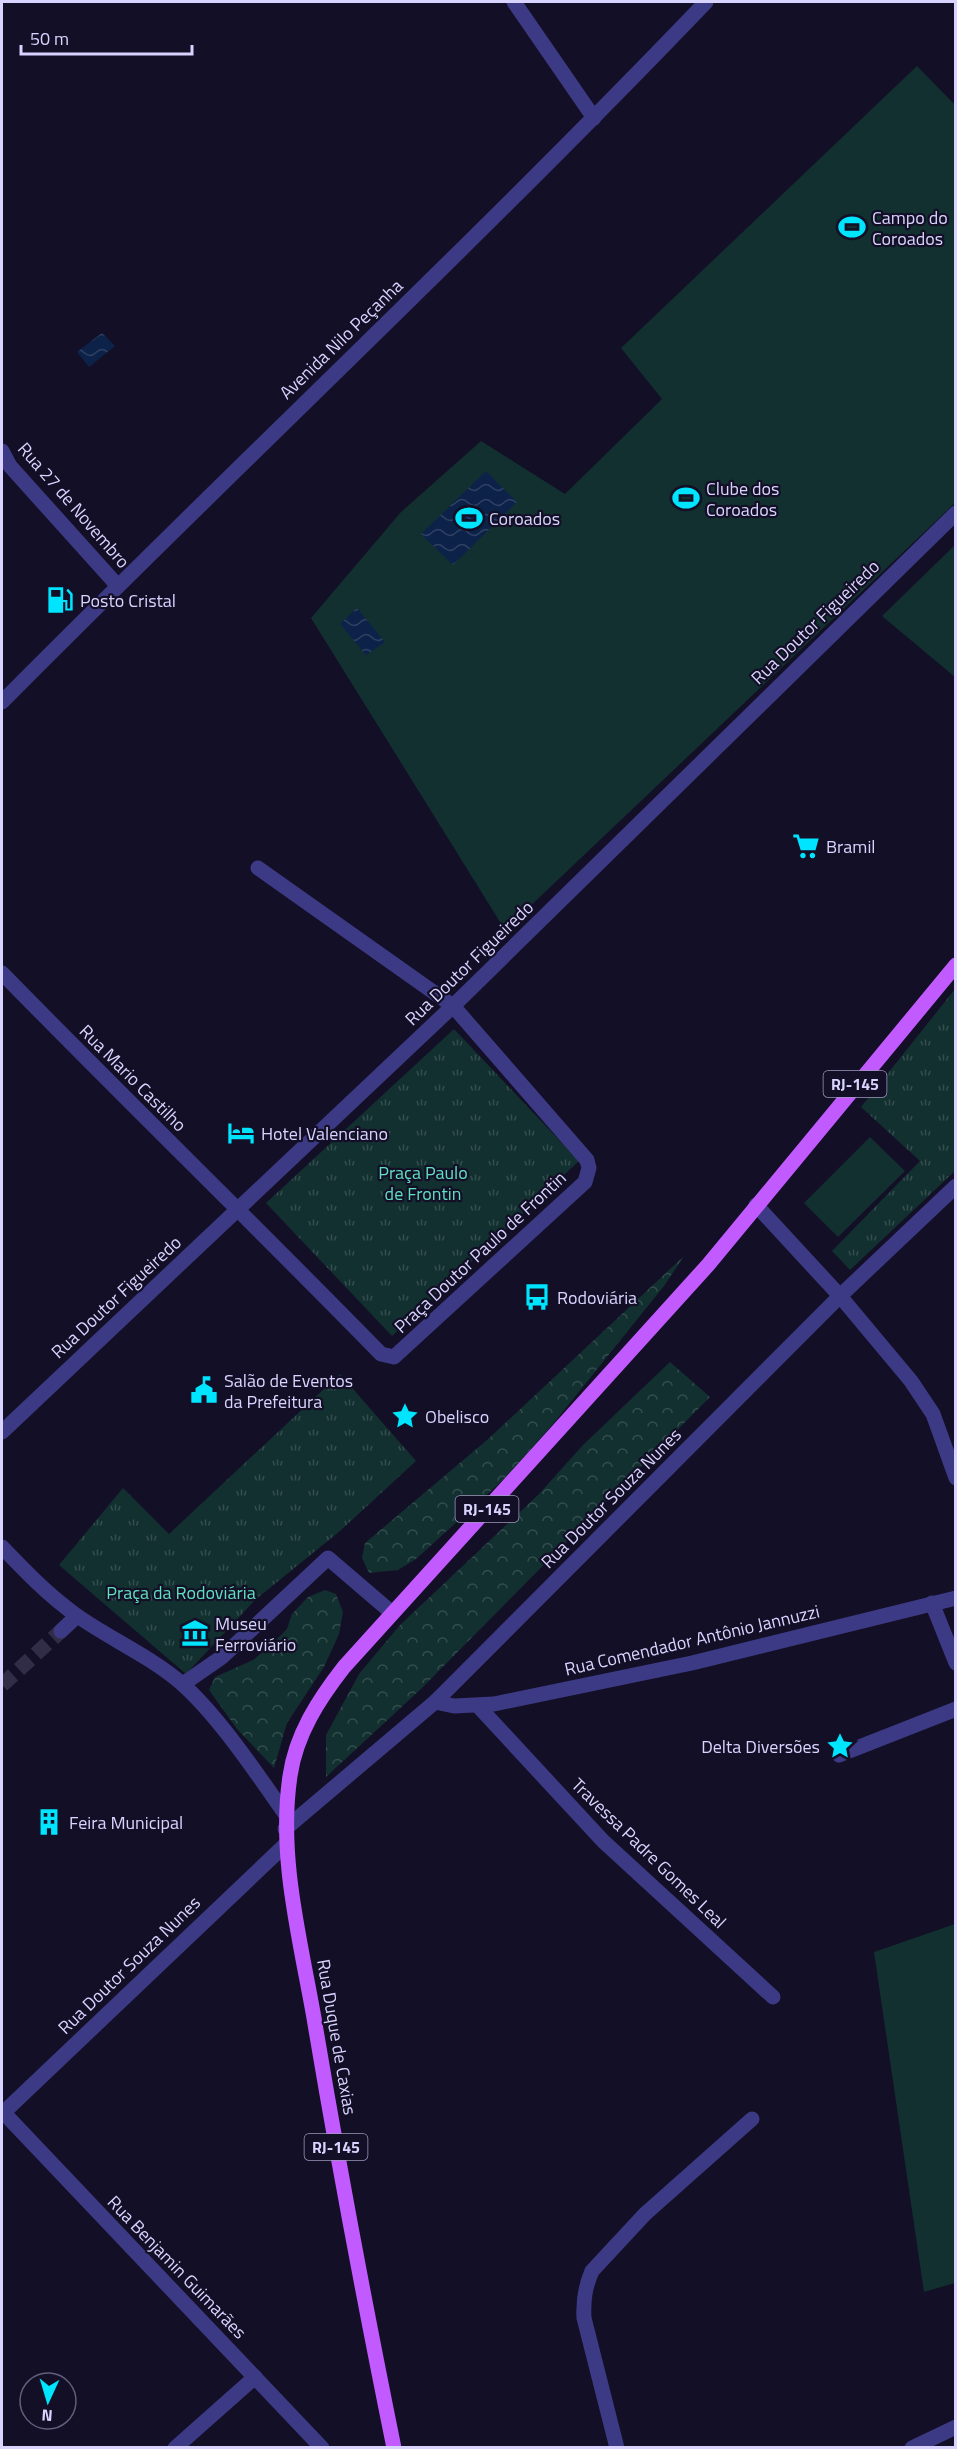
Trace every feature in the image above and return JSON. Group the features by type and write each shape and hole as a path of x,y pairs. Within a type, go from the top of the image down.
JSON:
{"main road":[{"name":"RJ-145","path":"285,1845 290,1774 297,1745 319,1699 391,1612 450,1551 684,1291 956,965"},
{"name":"Rua Duque de Caxias","path":"285,1845 342,2186 392,2447"}],"street":[{"path":"514,2 594,118"},
{"name":"Avenida Nilo Peçanha","path":"2,702 117,585 594,118 705,2"},
{"name":"Rua 27 de Novembro","path":"2,451 10,466 117,585"},
{"name":"Rua Doutor Figueiredo","path":"2,1432 453,1006 956,513"},
{"path":"258,868 453,1006"},
{"name":"Rua Mario Castilho","path":"2,973 106,1080 239,1208"},
{"name":"Praça Doutor Paulo de Frontin","path":"239,1208 381,1354 394,1357 577,1190 588,1175 587,1160 453,1006"},
{"name":"Rua Doutor Souza Nunes","path":"286,1822 435,1702 840,1296 956,1186"},
{"path":"756,1205 840,1296 911,1381 933,1414 956,1478"},
{"path":"2,1547 33,1580 77,1616 157,1663 183,1684 255,1769 286,1822"},
{"path":"183,1684 222,1657 328,1558 391,1612"},
{"name":"Rua Comendador Antônio Jannuzzi","path":"435,1702 478,1706 692,1663 956,1598"},
{"path":"932,1603 956,1663"},
{"path":"61,1631 77,1616"},
{"name":"Travessa Padre Gomes Leal","path":"478,1706 603,1841 772,1997"},
{"path":"839,1755 956,1709"},
{"name":"Rua Doutor Souza Nunes","path":"2,2112 285,1845"},
{"name":"Rua Benjamin Guimarães","path":"2,2112 322,2448"},
{"path":"617,2448 584,2318 583,2300 587,2282 592,2271 645,2214 752,2119"},
{"path":"175,2448 255,2377"},
{"path":"912,2448 956,2427"}],"green space":[{"name":"Clube dos Coroados","path":"917,66 955,105 955,503 505,930 311,618 401,512 481,441 565,494 662,399 621,348"},
{"path":"955,545 955,677 882,616"},
{"path":"955,989 955,1171 850,1270 832,1251 920,1161 861,1107"},
{"name":"Praça Paulo de Frontin","path":"454,1029 579,1161 392,1336 266,1203"},
{"path":"870,1137 905,1171 838,1237 804,1203"},
{"path":"684,1256 664,1286 553,1424 504,1479 416,1559 398,1570 369,1573 362,1558 365,1543 487,1440"},
{"path":"670,1362 710,1397 422,1688 326,1777 326,1735 359,1674 400,1625 539,1494 583,1445"},
{"name":"Praça da Rodoviária","path":"340,1374 416,1461 340,1531 255,1600 186,1674 59,1565 123,1488 169,1534"},
{"path":"325,1590 336,1594 343,1612 339,1634 324,1667 287,1723 274,1768 237,1729 209,1690 215,1677 253,1660 272,1644 287,1629 292,1614 308,1597"},
{"path":"955,1924 955,2283 924,2292 874,1952"}],"water":[{"path":"102,333 115,346 89,367 77,352"},
{"name":"Coroados","path":"486,471 517,502 453,565 421,534"},
{"path":"357,608 385,642 366,655 340,624"}],"tunnel":[{"path":"2,1685 61,1631"}],"place":[{"name":"Campo do Coroados","path":"852,227"},
{"name":"Clube dos Coroados","path":"686,498"},
{"name":"Coroados","path":"469,518"},
{"name":"Posto Cristal","path":"60,600"},
{"name":"Bramil","path":"806,846"},
{"name":"Hotel Valenciano","path":"241,1133"},
{"name":"Rodoviária","path":"537,1297"},
{"name":"Salão de Eventos da Prefeitura","path":"204,1390"},
{"name":"Obelisco","path":"405,1416"},
{"name":"Museu Ferroviário","path":"195,1633"},
{"name":"Delta Diversões","path":"840,1746"},
{"name":"Feira Municipal","path":"49,1822"}]}
